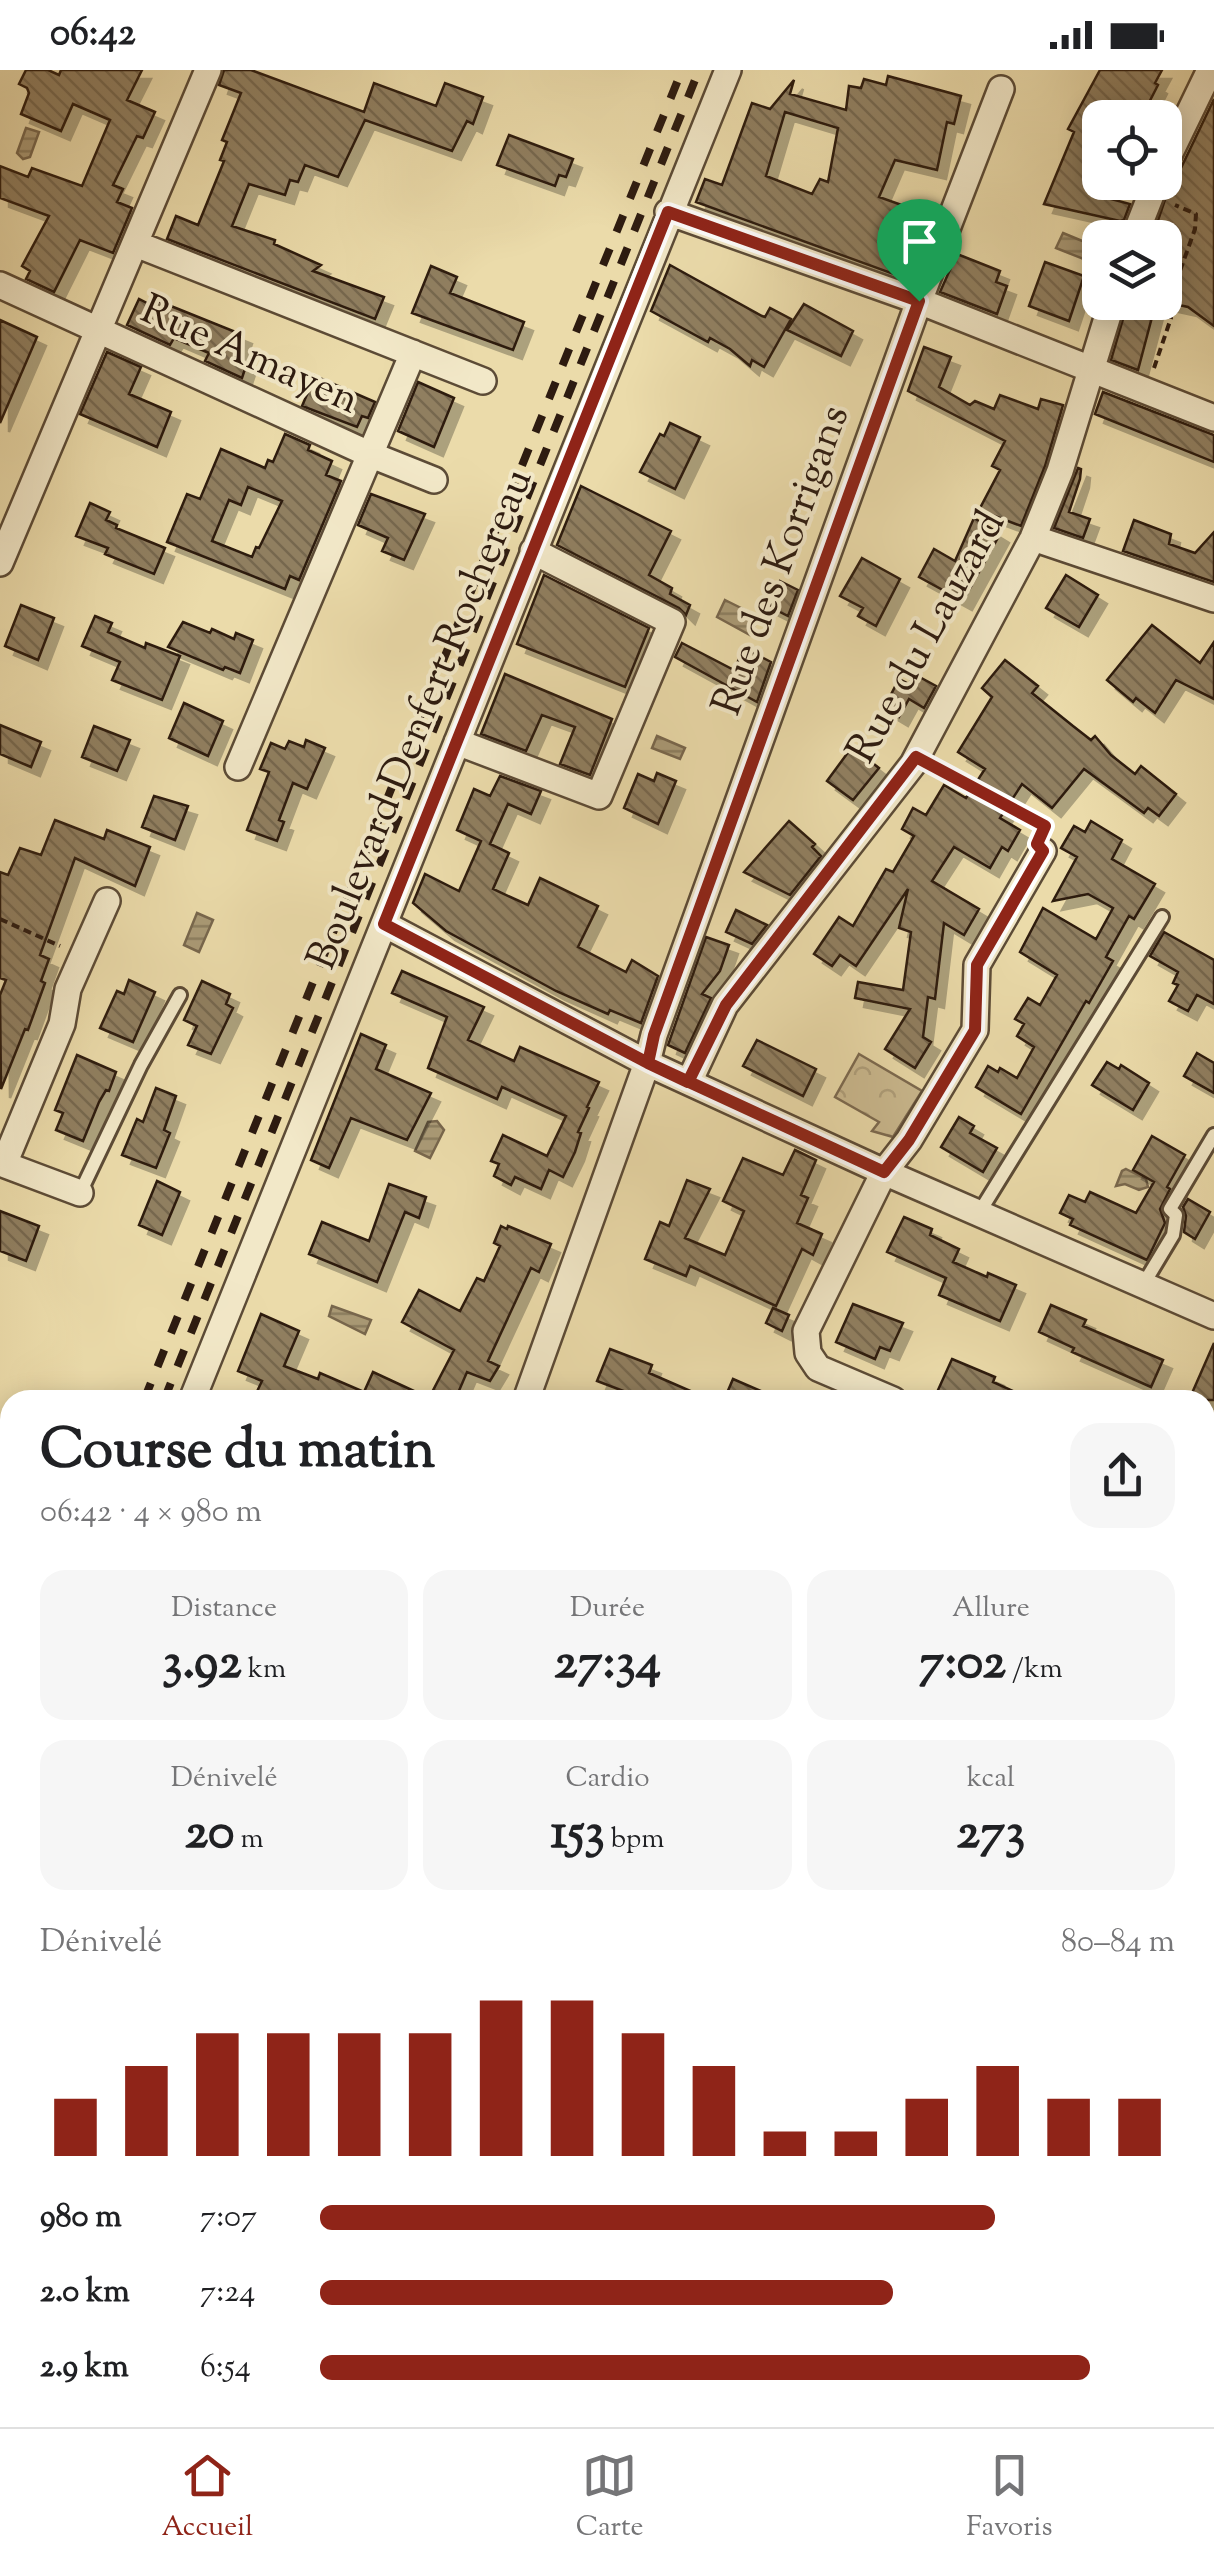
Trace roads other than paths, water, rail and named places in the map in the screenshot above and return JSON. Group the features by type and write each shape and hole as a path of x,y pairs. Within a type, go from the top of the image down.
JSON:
{"street":[{"path":"0,563 208,70"},
{"name":"Boulevard Denfert Rochereau","path":"196,1390 728,70"},
{"path":"1182,128 1210,70"},
{"name":"Rue des Korrigans","path":"530,1390 919,301 1001,89"},
{"path":"668,212 919,301 1214,418"},
{"name":"Rue Amayen","path":"136,244 484,381"},
{"name":"Rue Amayen","path":"0,285 368,454 434,480"},
{"name":"Rue du Lauzard","path":"688,1082 726,1005 916,757 1032,538 1060,471 1106,320"},
{"name":"Rue Amayen","path":"368,454 412,352"},
{"path":"238,767 368,454"},
{"path":"1032,538 1214,598"},
{"path":"456,742 599,796 672,622 533,551"},
{"path":"870,1390 818,1368 808,1353 806,1331 884,1172 909,1140 975,1030 977,965 1043,851"},
{"path":"80,1194 2,1163 62,1024 68,989 106,901"},
{"path":"384,924 688,1082 1214,1316"}],"lane":[{"path":"979,1213 1162,917"},
{"path":"80,1194 141,1065 180,996"},
{"path":"1143,1285 1173,1235 1176,1215 1170,1209 1214,1135"}],"railway":[{"path":"148,1390 682,70"},
{"path":"168,1390 699,70"}]}
